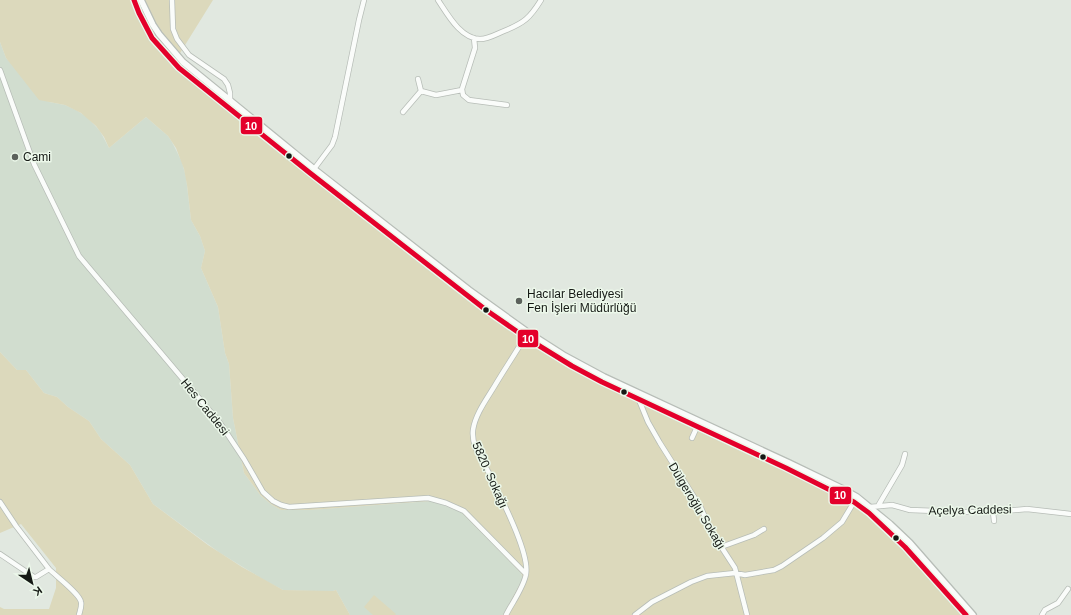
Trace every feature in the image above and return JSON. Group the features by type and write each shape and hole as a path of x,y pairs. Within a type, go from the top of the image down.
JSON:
{"main road":[{"path":"134,0 152,38 179,68 312,171 470,290 526,331 565,356 604,377 841,488 910,543 973,615"},
{"path":"141,0 153,25 183,62 429,267 486,310 525,337 572,366 639,400 793,471 869,510 905,547 966,615"}],"street":[{"path":"172,0 173,28 177,39 189,55 224,79 228,85 230,100"},
{"path":"312,171 332,145 335,137 364,0"},
{"path":"438,0 455,24 465,33 474,38 488,38 520,24 532,14 541,0"},
{"path":"474,38 475,48 462,90 464,97 469,100 507,105"},
{"name":"Hes Caddesi","path":"0,70 34,164 79,256 220,423 244,459 263,492 273,501 280,505 289,507 428,498 446,503 464,511 526,574"},
{"path":"418,79 421,91"},
{"path":"421,91 436,95 462,90"},
{"path":"403,112 421,91"},
{"name":"5820. Sokağı","path":"525,337 484,404 473,430 473,440 476,450 521,542 526,558 526,574"},
{"name":"Dülgeroğlu Sokağı","path":"639,400 648,422 701,508 711,531 734,568 747,615"},
{"path":"692,438 697,427"},
{"path":"878,506 902,465 905,454"},
{"path":"0,502 16,526 49,569 80,598 81,603 79,615"},
{"path":"635,615 652,602 691,582 707,576 735,573 745,575 774,570 782,566 842,522 854,502"},
{"name":"Açelya Caddesi","path":"869,510 878,506 892,505 910,510 925,511 993,512 1027,509 1071,514"},
{"path":"993,512 994,521"},
{"path":"721,547 754,535 764,529"},
{"path":"0,554 34,577 49,569"},
{"path":"506,615 522,585 526,574"},
{"path":"1042,615 1045,610 1058,602 1068,589"}],"shaded area":[{"path":"0,0 213,0 177,58 419,255 518,328 639,397 785,464 858,501 902,537 972,615 503,615 523,578 521,573 461,512 431,501 310,510 281,510 272,505 261,496 244,473 233,418 229,364 225,353 218,307 201,268 205,251 200,236 191,220 184,169 176,148 168,136 146,117 109,148 104,137 96,126 81,113 65,105 39,100 6,58 0,42"},
{"path":"0,42 6,58 49,102 65,105 87,117 100,131 109,148 146,117 168,136 172,142 182,162 186,177 191,220 200,236 205,251 201,268 218,307 225,353 229,364 233,418 244,473 261,496 281,510 310,510 431,501 461,512 521,573 523,578 503,615 350,615 336,590 283,590 220,553 153,504 130,465 101,439 89,421 68,407 57,397 44,393 26,370 17,370 0,352"},
{"path":"0,352 17,370 26,370 44,393 57,397 68,407 89,421 101,439 130,465 153,504 208,545 242,567 283,590 336,590 350,615 0,615 0,607 4,609 49,609 56,588 56,568 21,524 0,533"},
{"path":"374,595 396,614 373,615 364,607"}],"transit line":[{"name":"10","path":"134,0 152,38 179,68 310,173 486,310 525,337 572,366 602,382 786,468 854,502 869,513 905,547 966,615"}],"place":[{"name":"Cami","path":"15,157"},
{"name":"Hacılar Belediyesi Fen İşleri Müdürlüğü","path":"519,301"}]}
